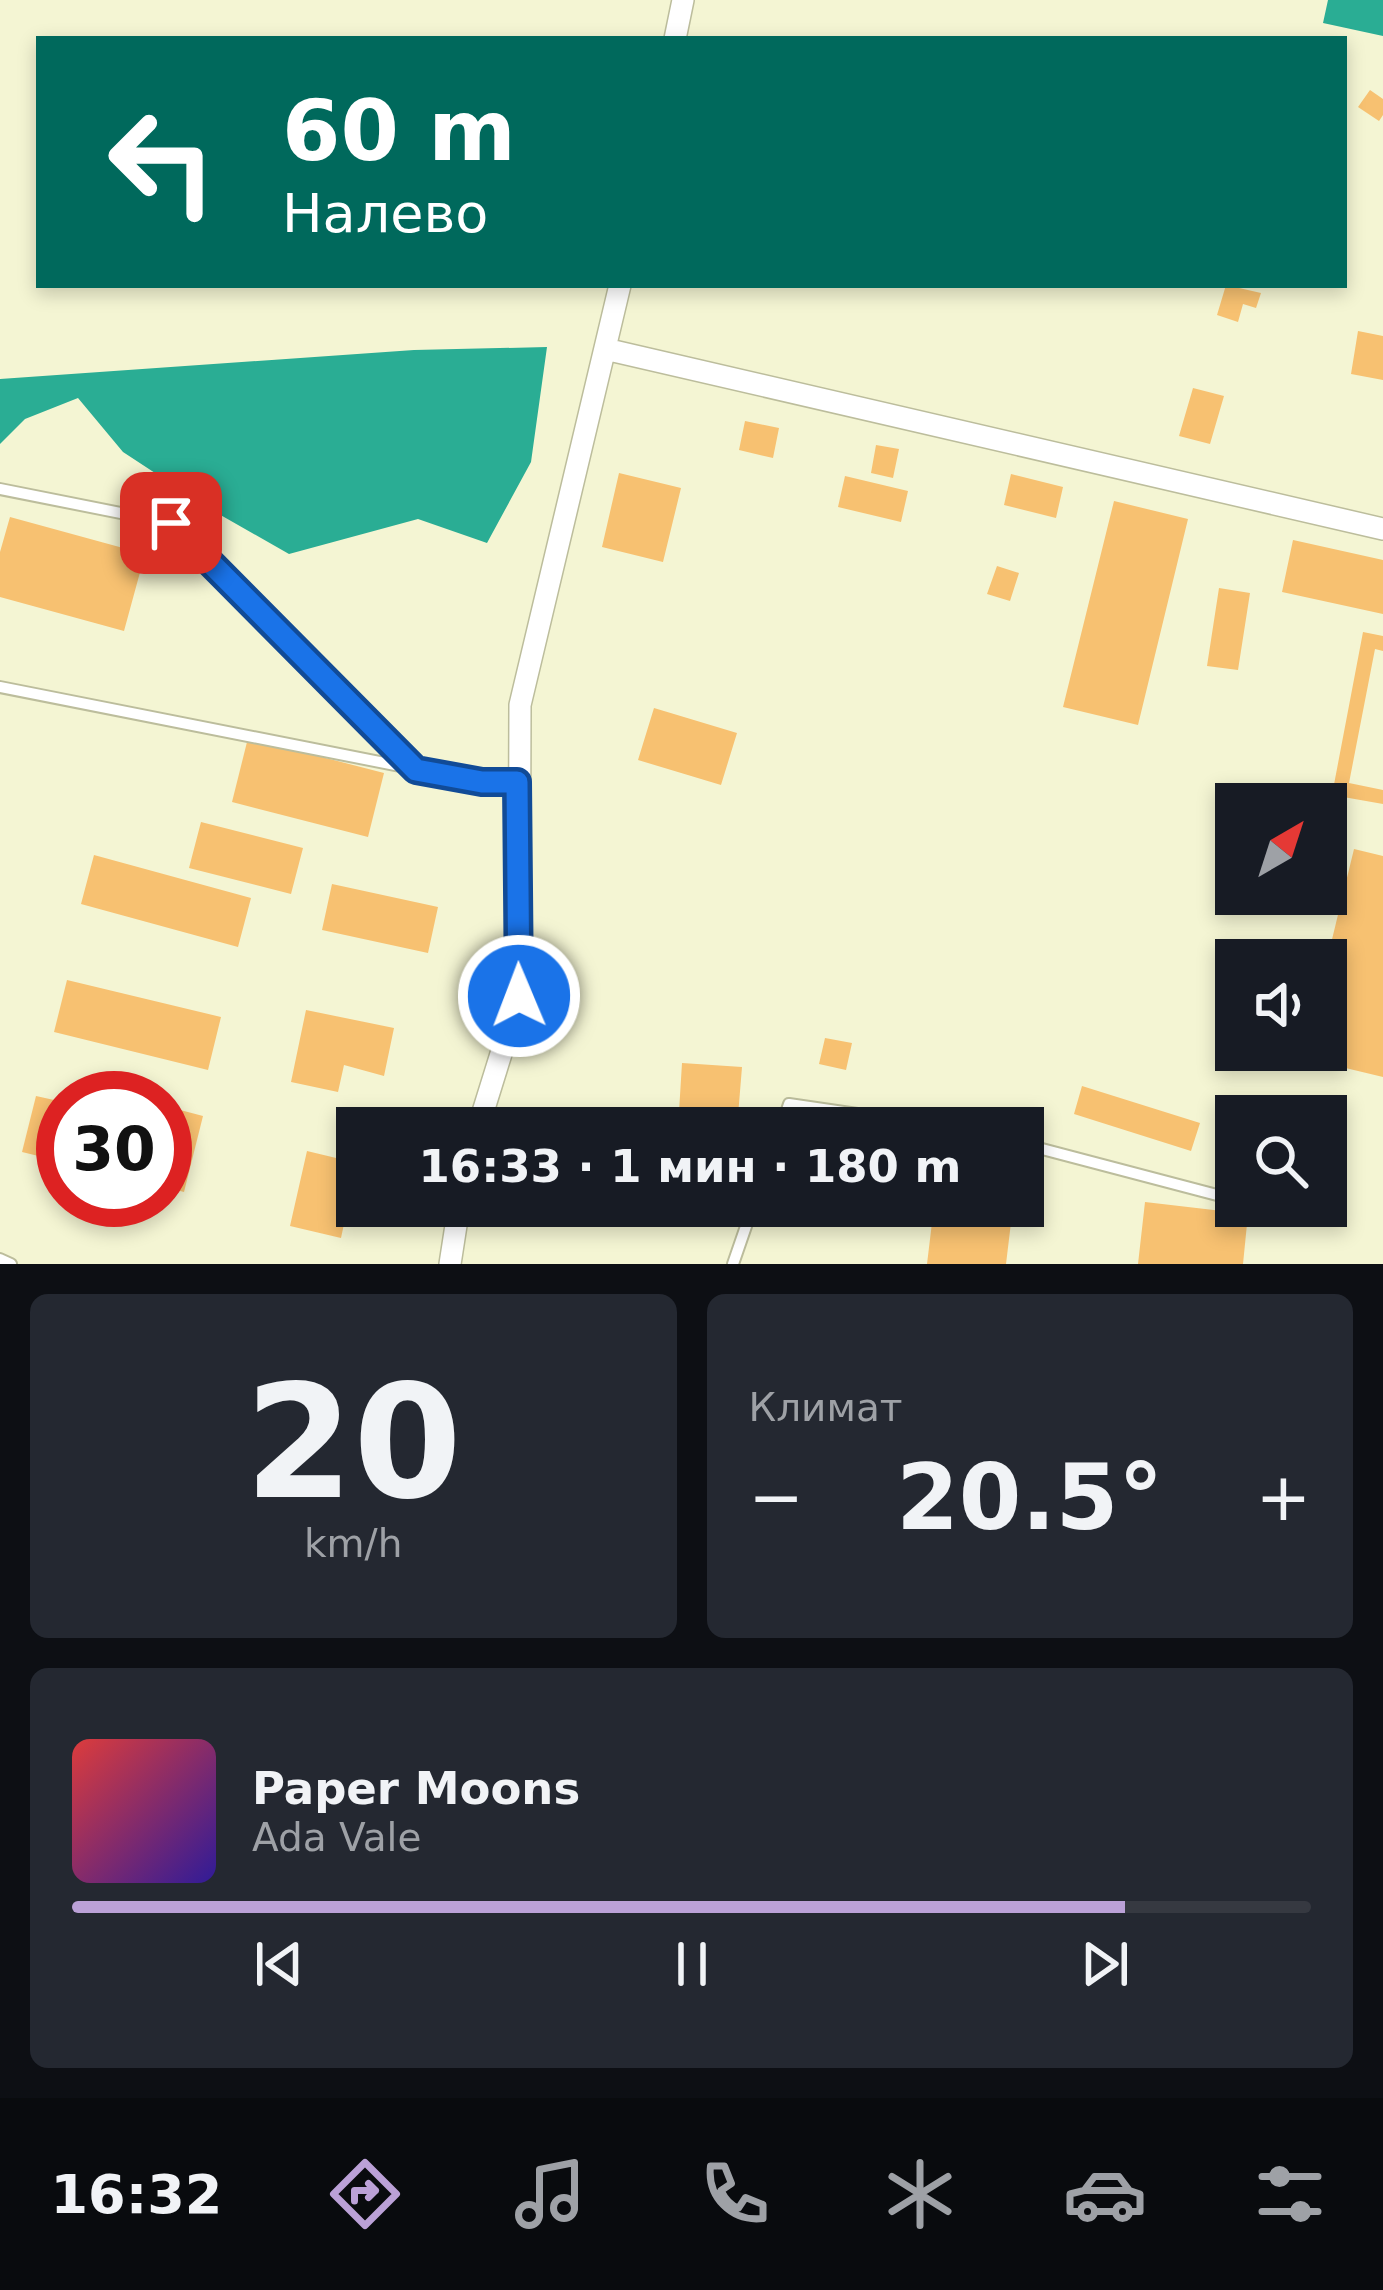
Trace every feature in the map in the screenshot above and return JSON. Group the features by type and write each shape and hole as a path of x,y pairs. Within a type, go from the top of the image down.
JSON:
{"street":[{"path":"676,36 683,0"},
{"path":"485,1107 519,996 520,705 619,288"},
{"path":"605,349 1383,529"},
{"path":"450,1264 456,1227"}],"lane":[{"path":"0,489 171,523 416,770"},
{"path":"0,687 416,770 482,782 517,782"},
{"path":"789,1107 790,1103 816,1107"},
{"path":"1044,1150 1215,1194"},
{"path":"733,1264 746,1227"},
{"path":"0,1259 11,1264"}],"water":[{"path":"1328,0 1383,0 1383,36 1323,23"},
{"path":"547,347 531,462 487,543 418,519 289,554 123,452 78,398 25,419 0,444 0,379 414,350"}],"building":[{"path":"1370,90 1383,99 1379,121 1358,107"},
{"path":"1225,288 1261,293 1256,308 1243,304 1238,322 1217,315"},
{"path":"1358,331 1383,336 1383,380 1351,374"},
{"path":"1193,388 1224,396 1210,444 1179,436"},
{"path":"745,421 779,428 773,458 739,450"},
{"path":"876,445 899,449 893,478 871,473"},
{"path":"619,473 681,488 663,562 602,547"},
{"path":"1011,474 1063,487 1056,518 1004,505"},
{"path":"845,476 908,491 901,522 838,507"},
{"path":"1114,501 1188,519 1138,725 1063,707"},
{"path":"10,517 145,554 124,631 0,597 0,552"},
{"path":"1293,540 1383,560 1383,614 1282,592"},
{"path":"997,566 1019,573 1010,601 987,594"},
{"path":"1219,588 1250,593 1238,670 1207,666"},
{"path":"1363,632 1383,636 1383,651 1375,649 1349,783 1383,790 1383,804 1347,798 1347,783 1334,783"},
{"path":"654,708 737,733 721,785 638,760"},
{"path":"248,738 384,773 368,837 232,802"},
{"path":"201,822 303,848 291,894 189,868"},
{"path":"1354,849 1383,856 1383,1077 1347,1068 1347,939 1332,939 1338,915 1347,915 1347,878"},
{"path":"94,855 251,898 238,947 81,904"},
{"path":"332,884 438,907 428,953 322,930"},
{"path":"67,980 221,1017 208,1070 54,1032"},
{"path":"306,1010 394,1028 384,1076 344,1065 338,1092 291,1082"},
{"path":"825,1038 852,1043 846,1070 819,1064"},
{"path":"682,1063 742,1067 739,1107 679,1107"},
{"path":"1082,1086 1200,1123 1191,1151 1074,1114"},
{"path":"36,1096 36,1155 22,1152"},
{"path":"192,1113 203,1116 192,1160"},
{"path":"307,1151 336,1158 336,1227 343,1227 341,1238 290,1226"},
{"path":"1145,1202 1215,1210 1215,1227 1247,1227 1243,1264 1138,1264"},
{"path":"931,1227 1010,1227 1006,1264 927,1264"}],"route":[{"path":"171,523 416,770 482,782 517,782 519,996"}]}
